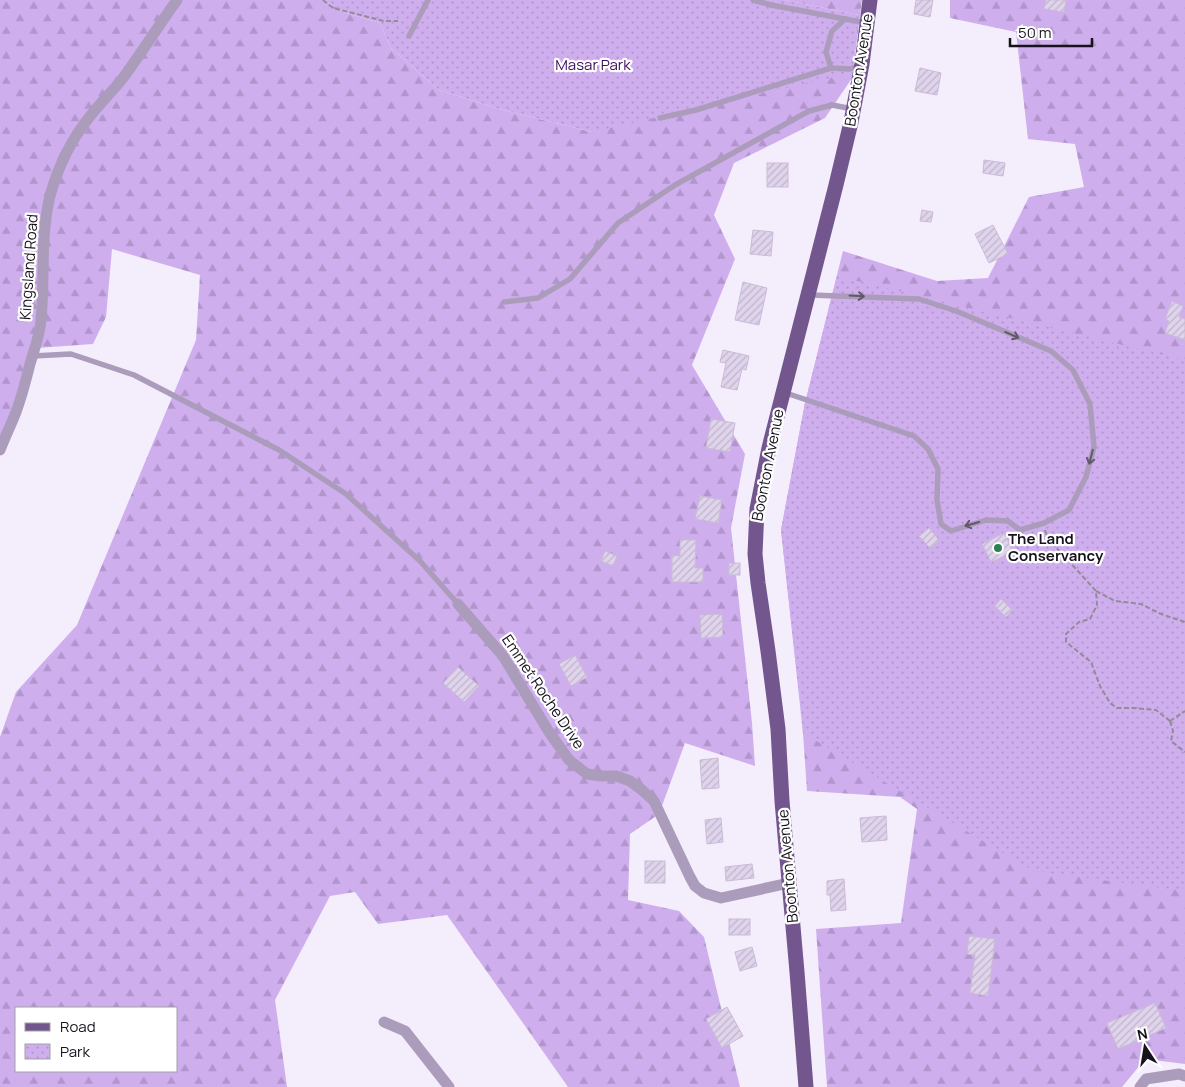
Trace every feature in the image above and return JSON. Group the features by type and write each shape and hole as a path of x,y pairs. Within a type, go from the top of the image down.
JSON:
{"main road":[{"name":"Boonton Avenue","path":"806,1087 778,729 755,554 757,509 782,392 851,122 857,71 870,0"}],"street":[{"name":"Kingsland Road","path":"0,450 16,412 41,323 46,217 50,195 58,174 72,140 90,116 113,91 177,0"},
{"name":"Emmet Roche Drive","path":"458,604 504,656 549,732 569,760 587,774 616,776 630,781 654,801 695,886 704,893 720,898 789,883"},
{"path":"384,1022 406,1031 449,1087"},
{"path":"1140,1087 1146,1079 1178,1074 1185,1076"}],"lane":[{"path":"409,36 428,0"},
{"path":"754,0 771,5 867,23"},
{"path":"831,68 826,52 832,31 845,19"},
{"path":"660,118 696,110 831,68 857,71"},
{"path":"504,302 538,298 570,279 618,223 675,185 809,111 832,105 853,109"},
{"path":"782,392 914,436 928,449 938,469 937,500 941,524 951,531 986,520 1008,520 1020,530 1044,523 1069,510 1086,478 1094,447 1090,404 1072,370 1051,351 956,310 919,299 808,295"},
{"path":"33,356 71,354 134,375 279,450 346,494 420,561 458,604"}],"path":[{"path":"323,0 332,8 384,21 398,21"},
{"path":"1044,523 1048,539 1096,591 1115,601 1141,604 1161,614 1185,622"},
{"path":"1096,591 1097,605 1090,619 1079,622 1066,634 1066,642 1091,662 1100,686 1110,703 1117,708 1156,710 1170,721 1173,731 1171,741 1185,752"},
{"path":"1170,721 1185,710"}],"green space":[{"path":"0,0 325,0 343,12 380,23 391,48 439,90 499,109 592,132 859,15 785,0 862,0 852,78 825,118 734,163 714,215 735,259 692,365 745,454 731,528 755,766 685,743 659,814 630,834 628,900 679,911 704,937 740,1087 568,1087 447,915 378,924 355,892 330,896 275,1000 287,1087 0,1087 0,737 16,692 77,625 196,340 200,275 112,249 106,317 93,344 37,348 0,446"},
{"name":"Masar Park","path":"325,0 785,0 859,15 852,73 592,132 499,109 439,90 391,48 380,23 343,12"},
{"path":"950,0 1185,0 1185,1064 1145,1059 1122,1087 827,1087 816,929 901,923 917,809 900,797 807,791 802,718 781,530 805,403 843,251 937,281 988,278 1029,197 1084,187 1075,144 1028,139 1016,32 950,18"},
{"path":"837,276 1185,360 1185,891 1033,871 803,733 781,530 805,403"}],"building":[{"path":"916,0 933,0 930,17 914,14"},
{"path":"1046,0 1066,0 1064,12 1044,9"},
{"path":"920,68 941,73 937,95 915,91"},
{"path":"984,160 1005,163 1003,176 983,173"},
{"path":"767,163 788,163 788,187 767,187"},
{"path":"922,210 933,212 931,222 920,221"},
{"path":"993,225 1008,254 989,263 975,234"},
{"path":"753,230 773,232 771,256 750,254"},
{"path":"743,282 767,288 759,325 735,320"},
{"path":"1172,301 1183,306 1179,317 1185,319 1185,340 1165,333 1169,321 1165,319"},
{"path":"723,350 749,356 746,370 742,369 737,390 721,387 726,363 720,362"},
{"path":"711,419 735,423 730,452 706,448"},
{"path":"700,496 722,500 718,523 695,519"},
{"path":"929,528 939,540 930,548 919,536"},
{"name":"The Land Conservancy","path":"1004,533 1013,552 991,562 982,544"},
{"path":"680,540 696,540 695,568 703,568 703,582 672,582 672,555 680,556"},
{"path":"605,551 617,556 613,566 601,561"},
{"path":"729,563 740,563 740,575 729,575"},
{"path":"1001,599 1012,610 1006,617 995,606"},
{"path":"722,614 723,637 701,638 700,615"},
{"path":"575,655 587,677 571,686 559,664"},
{"path":"458,667 479,686 464,702 443,683"},
{"path":"718,758 719,788 702,789 700,760"},
{"path":"886,816 887,840 862,842 860,818"},
{"path":"721,818 723,842 707,844 705,820"},
{"path":"645,861 665,861 665,883 645,883"},
{"path":"752,864 754,878 726,881 725,867"},
{"path":"844,879 846,910 831,911 830,895 827,895 827,881"},
{"path":"729,919 750,919 750,935 729,935"},
{"path":"969,936 995,939 988,996 970,993 975,955 967,954"},
{"path":"752,947 757,966 740,971 735,952"},
{"path":"1155,1003 1166,1028 1118,1049 1107,1023"},
{"path":"727,1007 743,1036 722,1048 706,1019"}],"place":[{"name":"The Land Conservancy","path":"998,548"}]}
